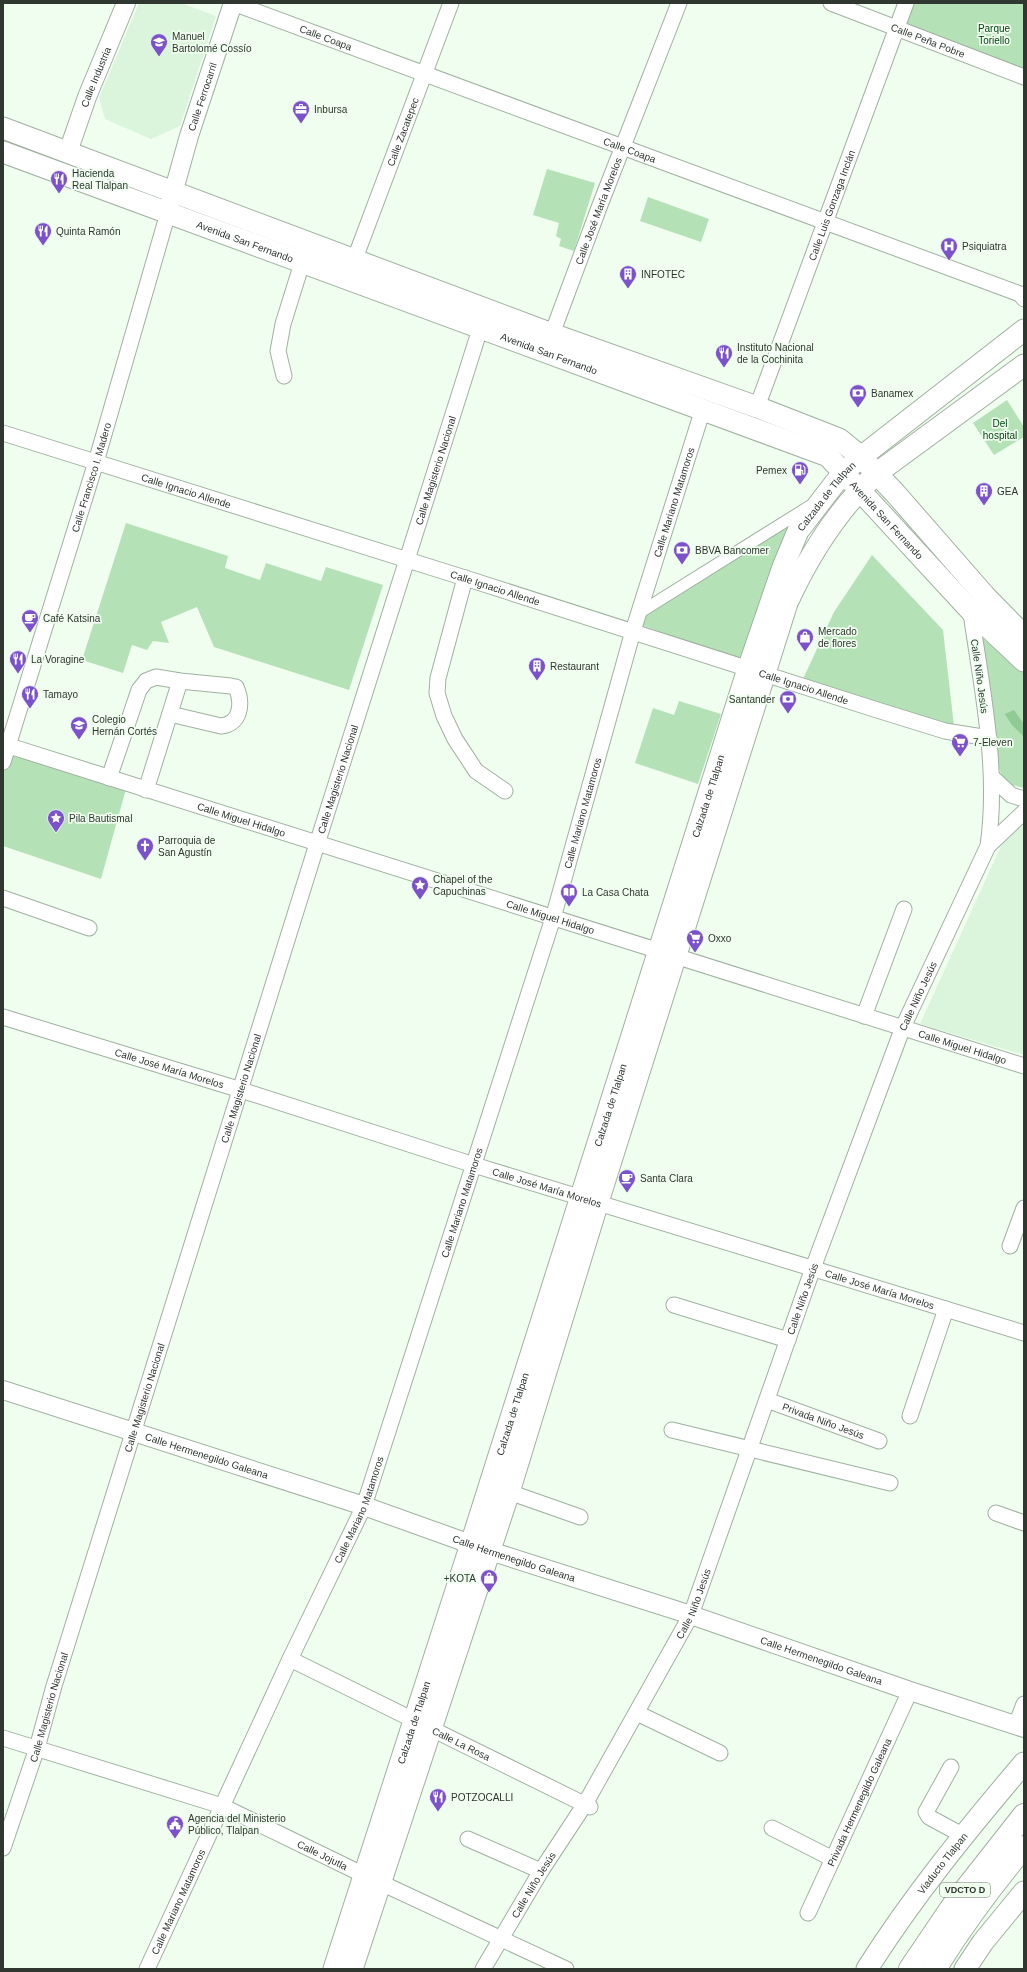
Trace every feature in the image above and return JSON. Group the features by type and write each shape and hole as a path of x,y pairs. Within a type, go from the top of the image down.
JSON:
{"highway":[{"name":"VDCTO D","path":"910,1969 954,1904 1024,1815"},
{"path":"918,1969 957,1907 1024,1822"},
{"path":"929,1969 962,1916 1024,1838"},
{"name":"VDCTO D","path":"935,1969 962,1926 994,1882 1024,1847"}],"main road":[{"name":"Avenida San Fernando","path":"3,128 173,191 354,261 703,409 828,456 859,489 978,604 1024,636"},
{"name":"Avenida San Fernando","path":"3,152 480,329 549,344 757,407 839,439 862,457 877,473 1024,661"},
{"name":"Calzada de Tlalpan","path":"334,1969 372,1879 481,1547 756,671 783,567 798,531 844,472 1024,330"},
{"name":"Calzada de Tlalpan","path":"756,671 802,570 827,532 859,489 877,473 1024,365"},
{"name":"Calzada de Tlalpan","path":"481,1547 509,1492 589,1200"},
{"name":"Viaducto Tlalpan","path":"867,1969 895,1925 964,1836 1024,1763"},
{"name":"Calzada de Tlalpan","path":"352,1969 372,1879"},
{"path":"965,1969 982,1942 1024,1892"}],"street":[{"name":"Calle Industria","path":"68,152 87,97 126,3"},
{"name":"Calle Coapa","path":"233,3 825,222 1023,292"},
{"name":"Calle Ferrocarril","path":"173,191 189,136 233,3"},
{"name":"Calle Zacatepec","path":"354,261 451,3"},
{"name":"Calle José María Morelos","path":"549,344 679,3"},
{"name":"Calle Peña Pobre","path":"832,3 1024,77"},
{"name":"Calle Luis Gonzaga Inclán","path":"757,407 906,3"},
{"name":"Calle Francisco I. Madero","path":"3,762 6,745 96,462 168,213 173,191"},
{"path":"284,376 278,351 283,324 302,263"},
{"name":"Calle Magisterio Nacional","path":"3,1848 37,1748 56,1679 480,329"},
{"name":"Calle Mariano Matamoros","path":"148,1969 290,1659 364,1506 553,918 633,631 703,409"},
{"name":"Calle Ignacio Allende","path":"3,433 407,559 945,731 988,738"},
{"path":"639,613 822,499"},
{"path":"466,578 438,678 437,693 444,716 476,771 505,791"},
{"name":"Calle Niño Jesús","path":"483,1969 541,1871 588,1806 691,1615 813,1268 902,1027 988,846 993,814 993,778 988,738 978,604"},
{"path":"109,778 139,690 146,681 156,677 236,687 238,692 239,712 236,719 230,725 221,726 170,714"},
{"path":"146,790 180,681"},
{"name":"Calle Miguel Hidalgo","path":"6,745 1024,1066"},
{"path":"993,778 1011,795 1024,799"},
{"path":"988,846 1024,812"},
{"path":"3,898 89,928"},
{"path":"864,1016 904,909"},
{"name":"Calle José María Morelos","path":"3,1017 241,1090 474,1165 1024,1333"},
{"path":"1010,1246 1024,1208"},
{"path":"674,1305 788,1340"},
{"path":"910,1416 946,1309"},
{"name":"Calle Hermenegildo Galeana","path":"3,1390 364,1506 481,1547 691,1615 910,1691 1020,1727"},
{"name":"Privada Niño Jesús","path":"767,1400 879,1441"},
{"path":"672,1430 749,1450 890,1483"},
{"path":"509,1492 580,1517"},
{"path":"996,1513 1024,1523"},
{"name":"Calle La Rosa","path":"290,1659 588,1806"},
{"name":"Privada Hermenegildo Galeana","path":"808,1914 910,1691"},
{"path":"1020,1727 1024,1704"},
{"path":"637,1713 720,1753"},
{"name":"Calle Jojutla","path":"3,1738 222,1806 372,1879 501,1937 566,1969"},
{"path":"950,1767 926,1812 929,1817 964,1836"},
{"path":"772,1828 833,1859"},
{"path":"468,1839 541,1871"}],"shaded area":[{"name":"Manuel Bartolomé Cossío","path":"139,3 181,3 216,16 180,126 151,139 105,119 99,98"},
{"path":"1014,710 1024,724 1024,737 1011,724 1005,714"},
{"path":"1024,825 1024,1055 920,1024 1006,835"}],"green space":[{"name":"Parque Toriello","path":"906,3 1024,3 1024,77 897,29"},
{"path":"547,169 595,183 574,251 559,246 561,239 556,236 559,223 533,215"},
{"path":"648,197 709,219 701,242 640,221"},
{"name":"Del hospital","path":"1007,400 1024,427 1024,437 994,455 973,423"},
{"path":"795,522 747,663 642,625 646,616"},
{"path":"126,523 228,556 225,568 260,580 266,563 321,581 326,567 383,585 349,690 214,647 197,607 161,622 169,643 153,641 147,650 132,645 123,673 82,660"},
{"path":"872,555 943,630 954,726 803,679 834,612"},
{"path":"980,636 1024,672 1024,788 1004,783 996,759"},
{"path":"679,701 721,714 698,784 635,763 653,708 674,715"},
{"path":"8,750 126,789 101,879 3,846 3,773"}],"place":[{"name":"Manuel Bartolomé Cossío","path":"159,57"},
{"name":"Inbursa","path":"301,124"},
{"name":"Hacienda Real Tlalpan","path":"59,194"},
{"name":"Quinta Ramón","path":"43,246"},
{"name":"Psiquiatra","path":"949,261"},
{"name":"INFOTEC","path":"628,289"},
{"name":"Instituto Nacional de la Cochinita","path":"724,368"},
{"name":"Banamex","path":"858,408"},
{"name":"Pemex","path":"800,485"},
{"name":"GEA","path":"984,506"},
{"name":"BBVA Bancomer","path":"682,565"},
{"name":"Café Katsina","path":"30,633"},
{"name":"Mercado de flores","path":"805,652"},
{"name":"La Voragine","path":"18,674"},
{"name":"Restaurant","path":"537,681"},
{"name":"Tamayo","path":"30,709"},
{"name":"Santander","path":"788,714"},
{"name":"Colegio Hernán Cortés","path":"79,740"},
{"name":"7-Eleven","path":"960,757"},
{"name":"Pila Bautismal","path":"56,833"},
{"name":"Parroquia de San Agustín","path":"145,861"},
{"name":"Chapel of the Capuchinas","path":"420,900"},
{"name":"La Casa Chata","path":"569,907"},
{"name":"Oxxo","path":"695,953"},
{"name":"Santa Clara","path":"627,1193"},
{"name":"+KOTA","path":"489,1593"},
{"name":"POTZOCALLI","path":"438,1812"},
{"name":"Agencia del Ministerio Público, Tlalpan","path":"175,1839"}]}
